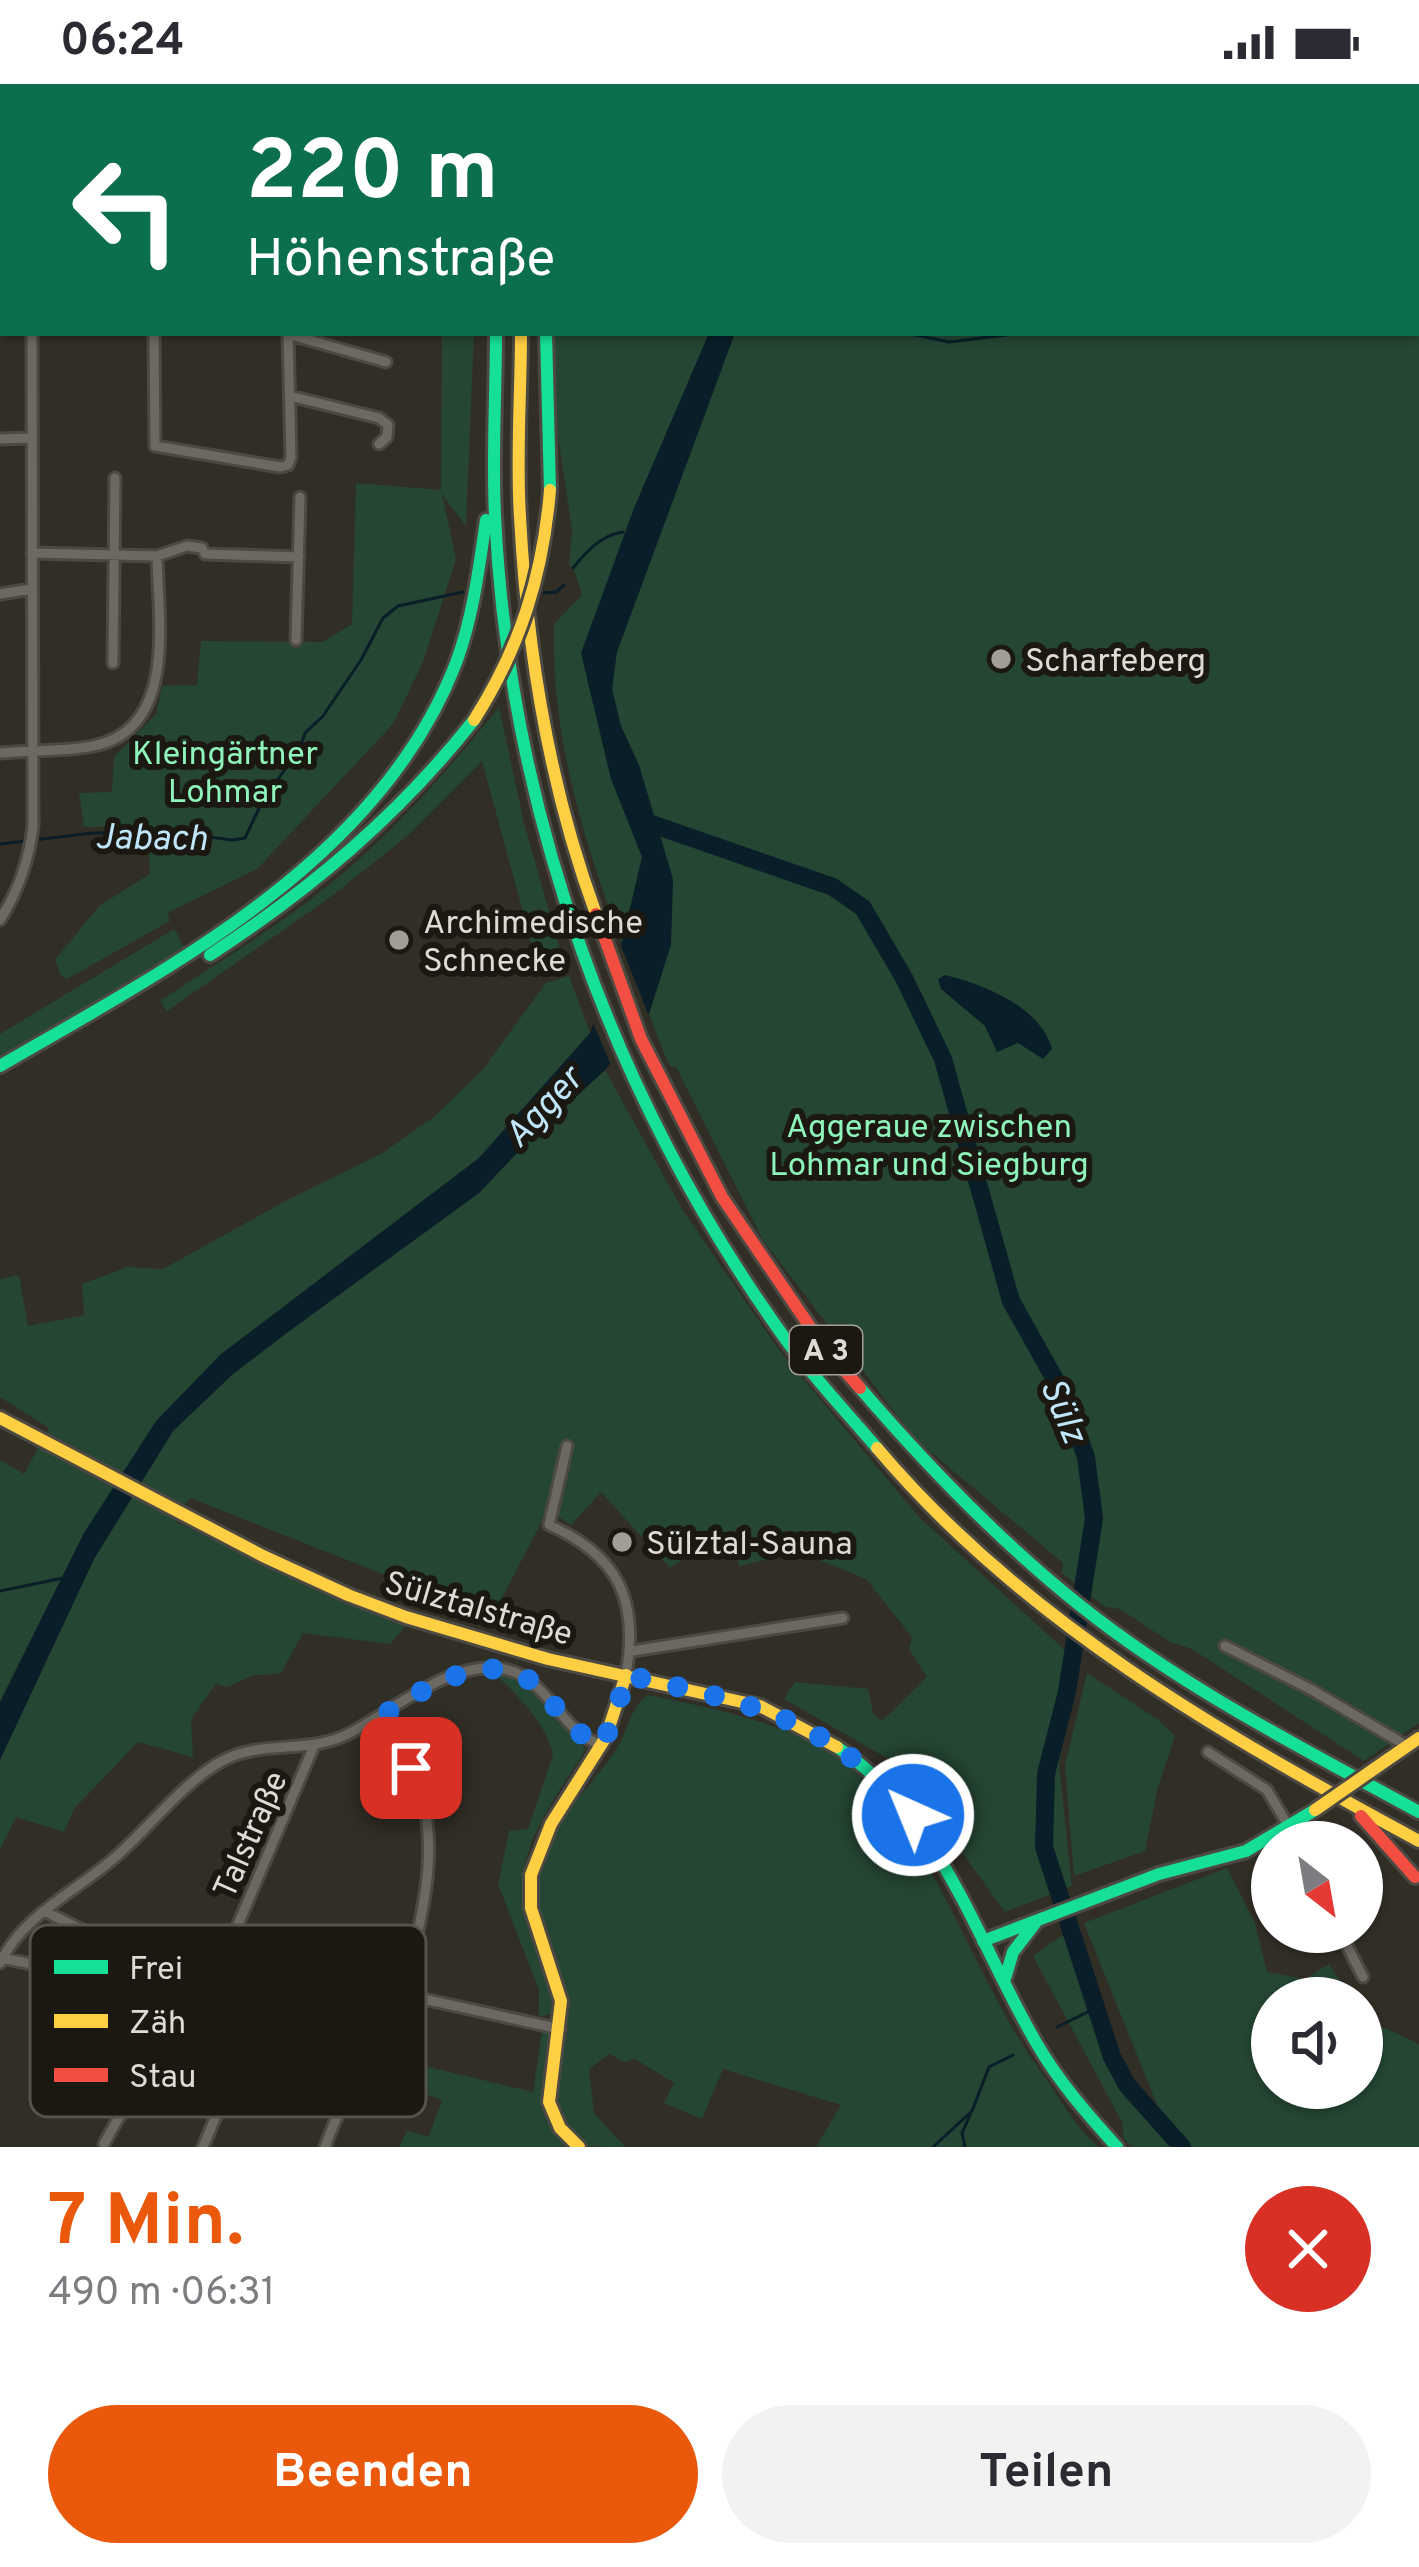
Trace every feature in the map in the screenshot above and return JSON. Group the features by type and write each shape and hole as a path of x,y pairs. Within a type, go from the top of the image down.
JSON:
{"main road":[{"name":"A 3","path":"496,336 492,481 497,584 520,739 545,848 601,1010 644,1108 716,1237 810,1371 934,1511 1039,1605 1114,1663 1243,1744 1419,1841"},
{"name":"A 3","path":"521,336 518,525 530,649 549,757 593,918 661,1086 726,1206 846,1377 939,1480 1042,1574 1124,1638 1254,1722 1419,1812"},
{"path":"0,1078 286,904 369,837 425,782 474,720 506,668 530,611 542,563 550,490 546,336"},
{"path":"208,950 324,850 387,777 426,721 446,686 471,612 492,481"},
{"path":"0,1066 186,964"},
{"name":"Sülztalstraße","path":"0,1418 308,1578 406,1617 548,1659 760,1706 842,1749 888,1788 926,1833 1060,2080 1117,2147"},
{"path":"579,2147 554,2122 549,2104 561,1998 535,1920 531,1875 553,1824 602,1745 626,1675"},
{"path":"1300,1821 1413,1742"},
{"path":"1351,1804 1415,1876"},
{"path":"983,1941 1159,1874 1251,1848"},
{"path":"1004,1983 1013,1952 1043,1918"}],"street":[{"path":"0,920 15,896 31,841 32,336"},
{"path":"154,336 155,446 280,467 288,465 291,457 288,336"},
{"path":"295,336 386,362"},
{"path":"290,396 379,418 388,425 387,437 380,444"},
{"path":"0,439 30,438"},
{"path":"112,664 115,478"},
{"path":"296,640 300,497"},
{"path":"32,553 158,556 187,546 202,548 205,554 299,557"},
{"path":"0,753 94,746 125,735 149,706 157,665 158,556"},
{"path":"0,594 31,589"},
{"path":"567,1446 549,1525 597,1552 619,1581 632,1652 626,1675"},
{"path":"632,1652 843,1618"},
{"path":"1225,1646 1413,1742"},
{"path":"32,1925 115,1858 221,1761 249,1751 314,1746 376,1720 445,1678 501,1668 536,1684 578,1731 602,1745"},
{"path":"376,1720 391,1735 422,1791 432,1848 419,1925"},
{"name":"Talstraße","path":"238,1925 314,1746"},
{"path":"1208,1752 1267,1790 1287,1821"},
{"path":"44,1911 72,1925"},
{"path":"1,1960 30,1927"},
{"path":"1351,1953 1363,1977"},
{"path":"426,2000 560,2029"},
{"path":"104,2144 119,2117"},
{"name":"Talstraße","path":"203,2147 216,2117"},
{"path":"325,2147 335,2117"}],"green space":[{"name":"Kleingärtner Lohmar","path":"442,336 474,336 466,526 442,494 456,559 423,662 393,724 257,869 167,913 170,921 67,979 61,976 55,960 99,906 150,874 148,826 84,827 79,793 112,792 114,757 156,714 162,686 197,685 201,641 323,642 352,624 356,483 441,490"},
{"name":"Aggeraue zwischen Lohmar und Siegburg","path":"553,336 1419,336 1419,1723 1364,1761 1192,1649 1170,1642 1120,1609 1105,1607 1062,1573 1063,1563 914,1438 763,1240 676,1067 666,1058 606,899 573,791 555,680 554,624 582,595 569,565 572,530 551,389"},
{"path":"499,707 524,823 562,957 539,971 482,761 405,838 325,901 167,1011 160,1001 281,921 369,850 437,781"},
{"path":"174,929 185,948 0,1059 0,1034"},
{"path":"569,976 590,1033 479,1158 220,1355 84,1534 0,1702 0,1460 24,1474 49,1428 0,1397 0,1279 19,1275 28,1326 84,1315 82,1284 128,1267 163,1269 381,1154 435,1116 483,1069 546,983"},
{"path":"605,1070 682,1209 779,1350 920,1518 1079,1663 1059,1764 1072,1886 1005,1912 899,1765 784,1699 795,1682 868,1689 873,1713 882,1721 927,1677 909,1649 912,1637 866,1579 800,1552 739,1566 734,1540 695,1551 670,1568 601,1492 571,1525 553,1513 563,1460 540,1525 492,1617 190,1498 174,1521 331,1596 407,1624 390,1644 303,1633 281,1673 252,1676 227,1687 216,1684 191,1719 193,1757 138,1742 74,1809 64,1832 16,1817 0,1849 0,1760 94,1559 173,1431 233,1374 479,1193"},
{"path":"505,1672 531,1691 586,1749 537,1830 523,1874 527,1922 552,2001 553,2013 539,2017 539,1990 498,1884 509,1831 528,1829 553,1755 538,1722 494,1674"},
{"path":"1087,1673 1175,1736 1145,1851 1074,1876 1065,1765"},
{"path":"647,1695 751,1719 803,1738 846,1764 877,1795 928,1868 1013,2029 1073,2119 1098,2147 816,2147 841,2105 723,2069 702,2119 664,2103 674,2083 635,2059 625,2062 609,2054 589,2069 594,2113 625,2147 588,2146 570,2134 554,2094 560,1974 537,1901 537,1875 551,1838 620,1743"},
{"path":"1227,1868 1251,1915 1251,1953 1262,1953 1267,1972 1294,1977 1251,1977 1251,2109 1383,2109 1383,2027 1419,2044 1419,2147 1192,2147 1158,2107 1084,1923"},
{"path":"1063,1935 1137,2109 1172,2147 1133,2147 1124,2139 1122,2122 1033,1956"},
{"path":"1329,1964 1338,1977 1308,1977"},
{"path":"542,2031 551,2035 548,2109 569,2147 399,2147 407,2131 429,2136 442,2100 426,2094 426,2066 533,2092"}],"water":[{"name":"Agger","path":"708,336 734,336 617,652 612,689 673,879 671,945 649,1014 605,1070 479,1193 233,1374 173,1431 94,1559 0,1760 0,1702 84,1533 156,1421 220,1355 479,1158 590,1033 621,946 642,857 611,779 581,653 634,508"},
{"path":"945,975 1009,1000 1036,1021 1052,1049 1043,1059 1018,1043 997,1052 985,1026 941,989 938,979"}],"pier":[{"path":"617,936 651,1021 613,1070 590,1016"}],"waterway":[{"path":"920,336 949,342 998,336"},
{"name":"Jabach","path":"573,568 601,540 623,532"},
{"name":"Jabach","path":"544,593 564,585"},
{"name":"Jabach","path":"0,844 93,833 245,838 305,733 323,716 361,660 383,618 398,606 463,592"},
{"name":"Sülz","path":"643,821 833,887 863,908 943,1059 1011,1301 1062,1392 1086,1457 1094,1518 1067,1692 1046,1774 1044,1847 1112,2057 1127,2085 1182,2147"},
{"path":"0,1591 63,1578"},
{"path":"1057,2027 1096,2008"},
{"path":"933,2147 972,2111 989,2067 1013,2055"},
{"path":"965,2147 962,2133 970,2115"}],"traffic: fast":[{"path":"496,336 494,492 505,626 522,736 548,845 582,951 623,1055 727,1252 789,1344 877,1448"},
{"path":"546,336 550,490"},
{"path":"0,1066 133,989 264,901 324,851 377,795 422,733 456,663 471,610 486,520"},
{"path":"210,955 352,848 415,788 474,720"},
{"path":"860,1388 966,1503 1121,1637 1289,1741 1419,1812"},
{"path":"837,1747 873,1775 930,1844 1046,2058 1117,2147"},
{"path":"983,1941 1159,1874 1246,1851 1315,1810"},
{"path":"1004,1982 1013,1952 1036,1922"}],"traffic: slow":[{"path":"521,336 519,494 528,618 554,769 596,914"},
{"path":"474,720 527,610 542,552 550,490"},
{"path":"0,1418 263,1556 348,1595 548,1659 760,1706 837,1747"},
{"path":"877,1448 934,1510 1061,1621 1199,1716 1419,1841"},
{"path":"579,2147 560,2128 549,2102 561,2001 531,1908 531,1875 551,1824 606,1737 626,1675"},
{"path":"1387,1760 1419,1738"},
{"path":"1315,1810 1387,1760"}],"traffic: jam":[{"path":"596,914 641,1039 722,1197 823,1346 860,1388"},
{"path":"1361,1816 1415,1877"}],"place":[{"name":"Scharfeberg","path":"1001,659"},
{"name":"Archimedische Schnecke","path":"399,940"},
{"name":"Sülztal-Sauna","path":"622,1542"}],"route":[{"path":"411,1768 376,1720 445,1678 486,1669 514,1672 536,1684 578,1731 602,1745 626,1675 760,1706 787,1717 864,1766 913,1815"}]}
